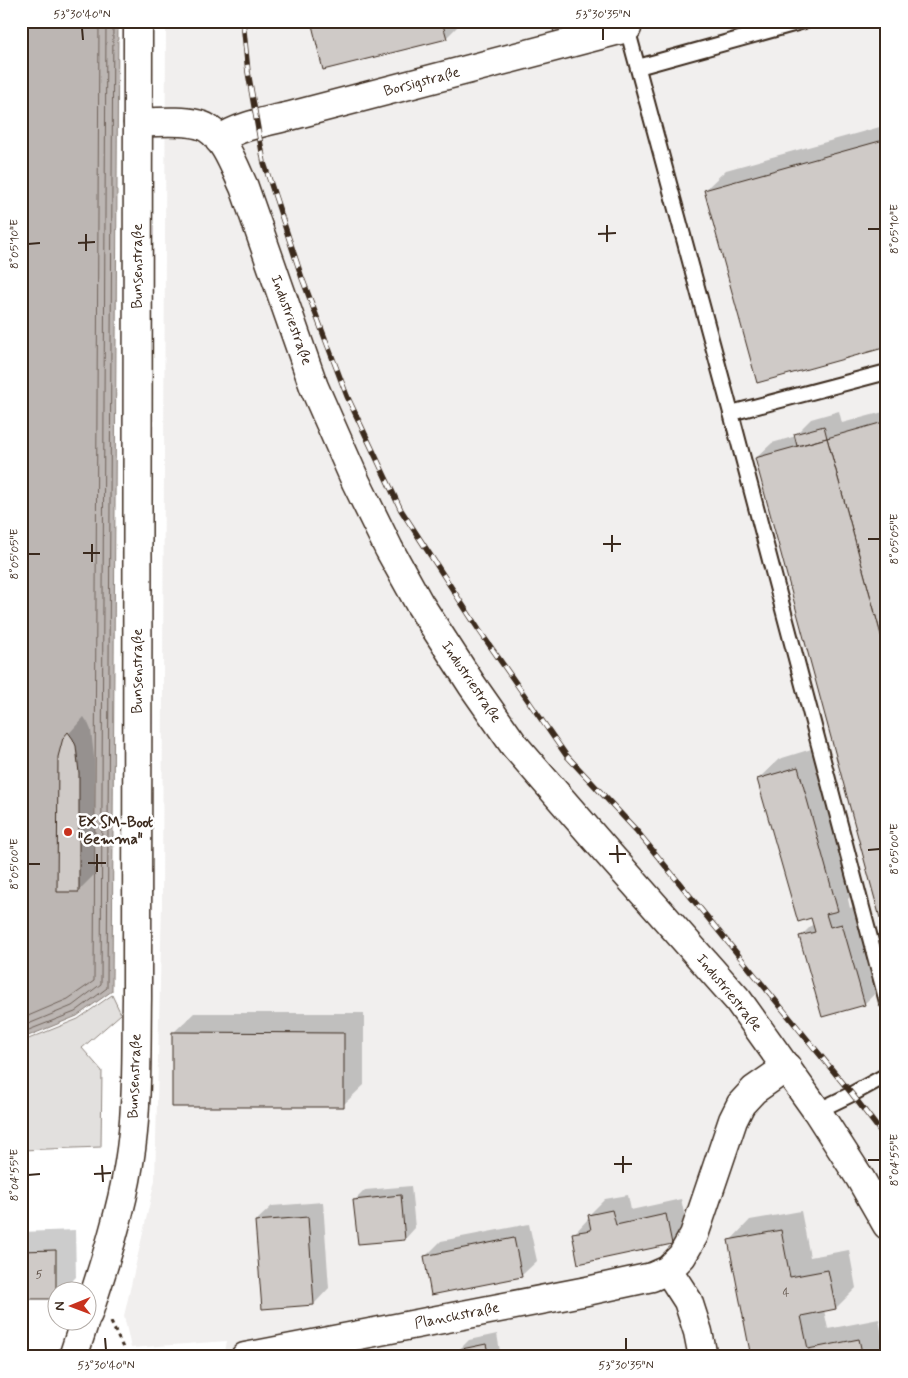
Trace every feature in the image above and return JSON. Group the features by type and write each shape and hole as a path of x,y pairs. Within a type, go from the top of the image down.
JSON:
{"street":[{"name":"Bunsenstraße","path":"98,1280 121,1201 129,1163 134,1127 136,1088 138,21"},
{"name":"Borsigstraße","path":"220,140 228,134 256,124 304,113 626,25"},
{"name":"Industriestraße","path":"138,124 191,123 207,128 220,140 232,160 244,187 314,386 352,474 388,550 419,603 472,685 514,745 738,1000 817,1111 860,1178 887,1225"},
{"name":"Planckstraße","path":"245,1357 596,1289 652,1277 668,1270 682,1256 694,1235 732,1120 741,1104 754,1090 787,1067"},
{"path":"668,1270 688,1301 698,1332 703,1357"},
{"path":"73,1357 82,1330"}],"lane":[{"path":"638,67 804,21"},
{"path":"626,25 732,414 887,1002"},
{"path":"732,414 887,372"},
{"path":"817,1111 887,1075"}],"shaded area":[{"path":"166,21 887,21 887,1357 224,1357 227,1341 131,1348 124,1316 155,1180 162,904"},
{"path":"112,995 121,1014 82,1048 102,1071 101,1147 21,1150 21,1042 78,1019"}],"water":[{"path":"21,21 118,21 112,991 77,1016 21,1039"}],"building":[{"path":"311,21 442,21 447,39 323,70"},
{"path":"551,21 601,21 555,37"},
{"path":"887,139 887,347 757,383 704,190"},
{"path":"887,421 887,657 827,438"},
{"path":"824,426 827,438 797,446 794,434"},
{"path":"827,438 887,657 887,916 880,918 755,458"},
{"name":"EX SM-Boot \"Gemma\"","path":"68,732 76,746 79,773 79,892 57,892 58,757 63,738"},
{"path":"798,767 838,911 826,914 830,927 842,924 865,1005 822,1017 799,936 815,932 811,918 798,922 757,779"},
{"path":"172,1032 344,1033 344,1107 172,1107"},
{"path":"401,1195 405,1240 358,1244 353,1200"},
{"path":"612,1210 616,1225 666,1214 672,1244 578,1264 572,1233 591,1230 588,1215"},
{"path":"308,1217 314,1305 262,1309 255,1221"},
{"path":"781,1230 790,1277 828,1270 836,1309 801,1316 808,1349 859,1339 863,1357 751,1357 728,1240"},
{"path":"514,1238 522,1277 431,1295 424,1256"},
{"path":"56,1250 56,1280 48,1280 48,1299 21,1299 21,1251"},
{"path":"486,1344 489,1357 459,1357 457,1350"}],"railway":[{"path":"243,21 248,72 264,163 302,278 347,396 401,510 479,630 566,755 636,830 852,1094 887,1140"}],"place":[{"name":"EX SM-Boot \"Gemma\"","path":"68,832"}]}
